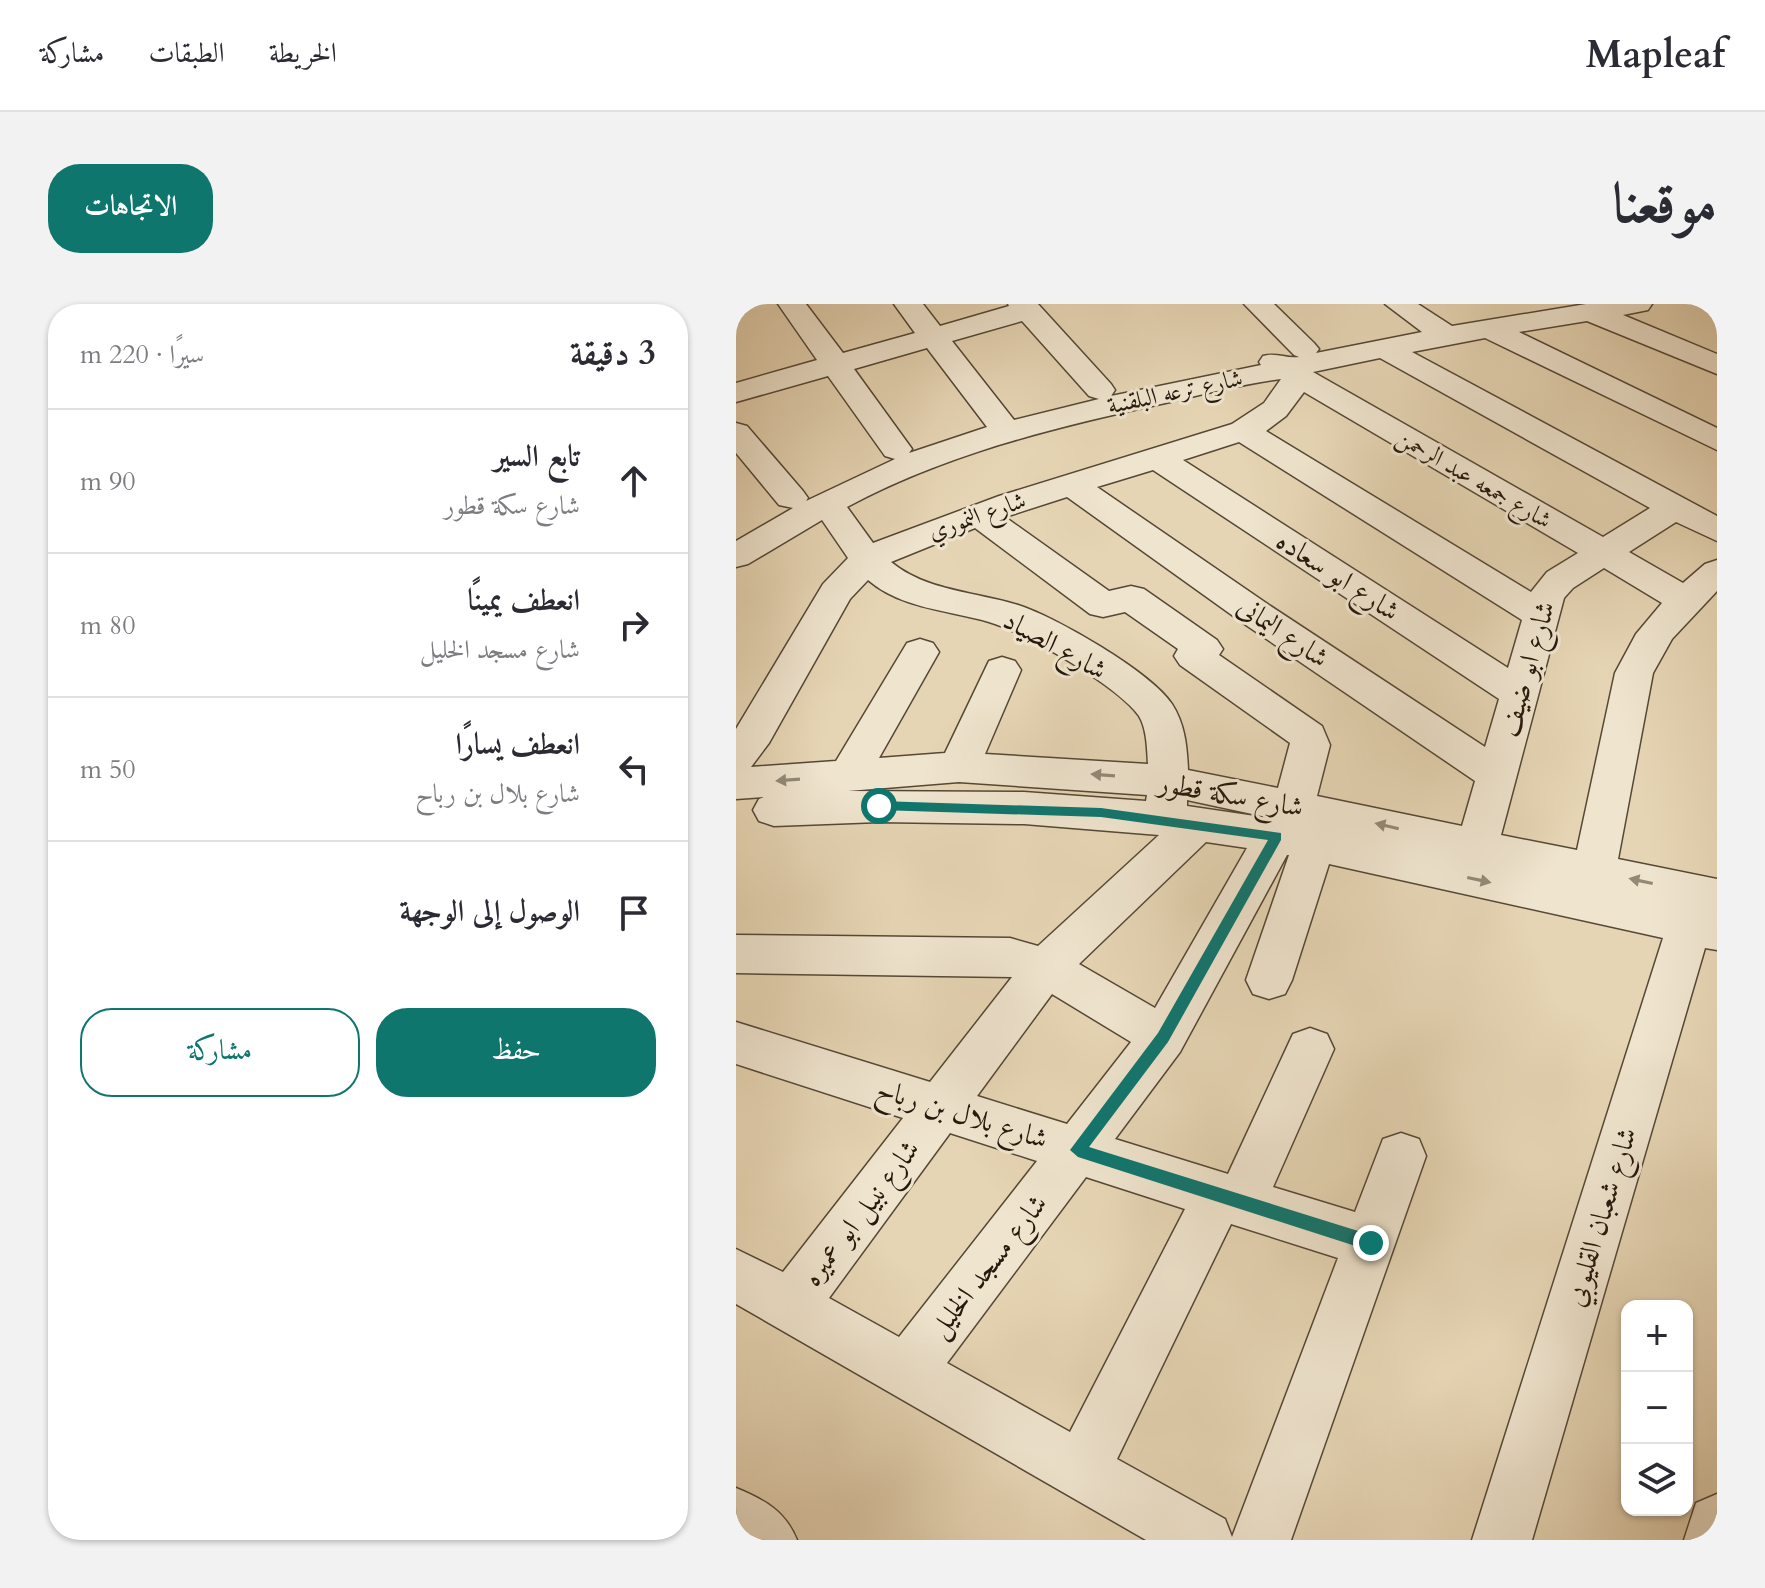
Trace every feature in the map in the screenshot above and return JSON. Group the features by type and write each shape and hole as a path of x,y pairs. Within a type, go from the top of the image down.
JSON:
{"street":[{"path":"792,304 896,449"},
{"path":"908,304 1001,425"},
{"name":"شارع جمعه عبد الرحمن","path":"1258,304 1288,363 1685,600"},
{"path":"1399,304 1438,330"},
{"name":"شارع ترعه البلقنية","path":"1288,363 1438,330 1515,307 1553,304"},
{"name":"شارع ترعه البلقنية","path":"736,556 826,502 1001,425 1100,390 1387,350 1438,330 1488,328 1582,308 1638,304"},
{"path":"736,393 936,338 1025,307 1100,390"},
{"path":"1582,308 1717,365"},
{"path":"1488,328 1717,440"},
{"path":"1387,350 1717,530"},
{"name":"شارع النموري","path":"736,758 755,733 836,592 868,559 904,542 979,515 1243,431 1273,414 1284,403 1288,363"},
{"name":"شارع ترعه البلقنية","path":"736,532 791,498 896,449 1001,425 1090,410 1199,378"},
{"path":"1243,431 1540,614"},
{"path":"736,433 791,498"},
{"name":"شارع ابو سعاده","path":"1157,458 1519,694"},
{"name":"شارع اليمانى","path":"1072,485 1256,614 1496,775"},
{"name":"شارع الصياد","path":"826,502 880,572 915,593 966,603 1019,619 1138,693 1156,709 1161,719 1177,808"},
{"name":"شارع ابو ضيف","path":"1477,847 1540,614 1552,587 1675,507"},
{"path":"979,515 1051,552 1081,579 1103,605 1110,606 1125,598 1134,600 1308,736 1310,745 1269,980"},
{"path":"1594,871 1634,673 1654,632 1717,572"},
{"path":"1138,693 1256,614"},
{"path":"848,776 920,652"},
{"path":"959,767 1002,670"},
{"name":"شارع سكة قطور","path":"736,784 959,767 1295,829 1704,912"},
{"name":"شارع سكة قطور","path":"736,812 879,806 1101,812 1177,808"},
{"name":"شارع نبيل ابو عميره","path":"790,1306 1046,967 1177,808"},
{"name":"شارع سكة قطور","path":"1295,829 1477,847 1594,871 1704,912"},
{"name":"شارع مسجد الخليل","path":"906,1372 1163,1037 1295,829"},
{"name":"شارع شعبان القليوبي","path":"1502,1540 1704,912"},
{"path":"736,954 996,957 1046,967 1163,1037"},
{"name":"شارع بلال بن رباح","path":"739,1048 942,1108 1371,1243"},
{"path":"1081,1471 1310,1049"},
{"path":"1261,1540 1401,1156"},
{"path":"736,1275 1204,1540"},
{"path":"736,1517 767,1540"},
{"path":"1714,1540 1717,1524"}],"route":[{"path":"879,806 1101,812 1276,836 1163,1037 1078,1150 1371,1243"}]}
